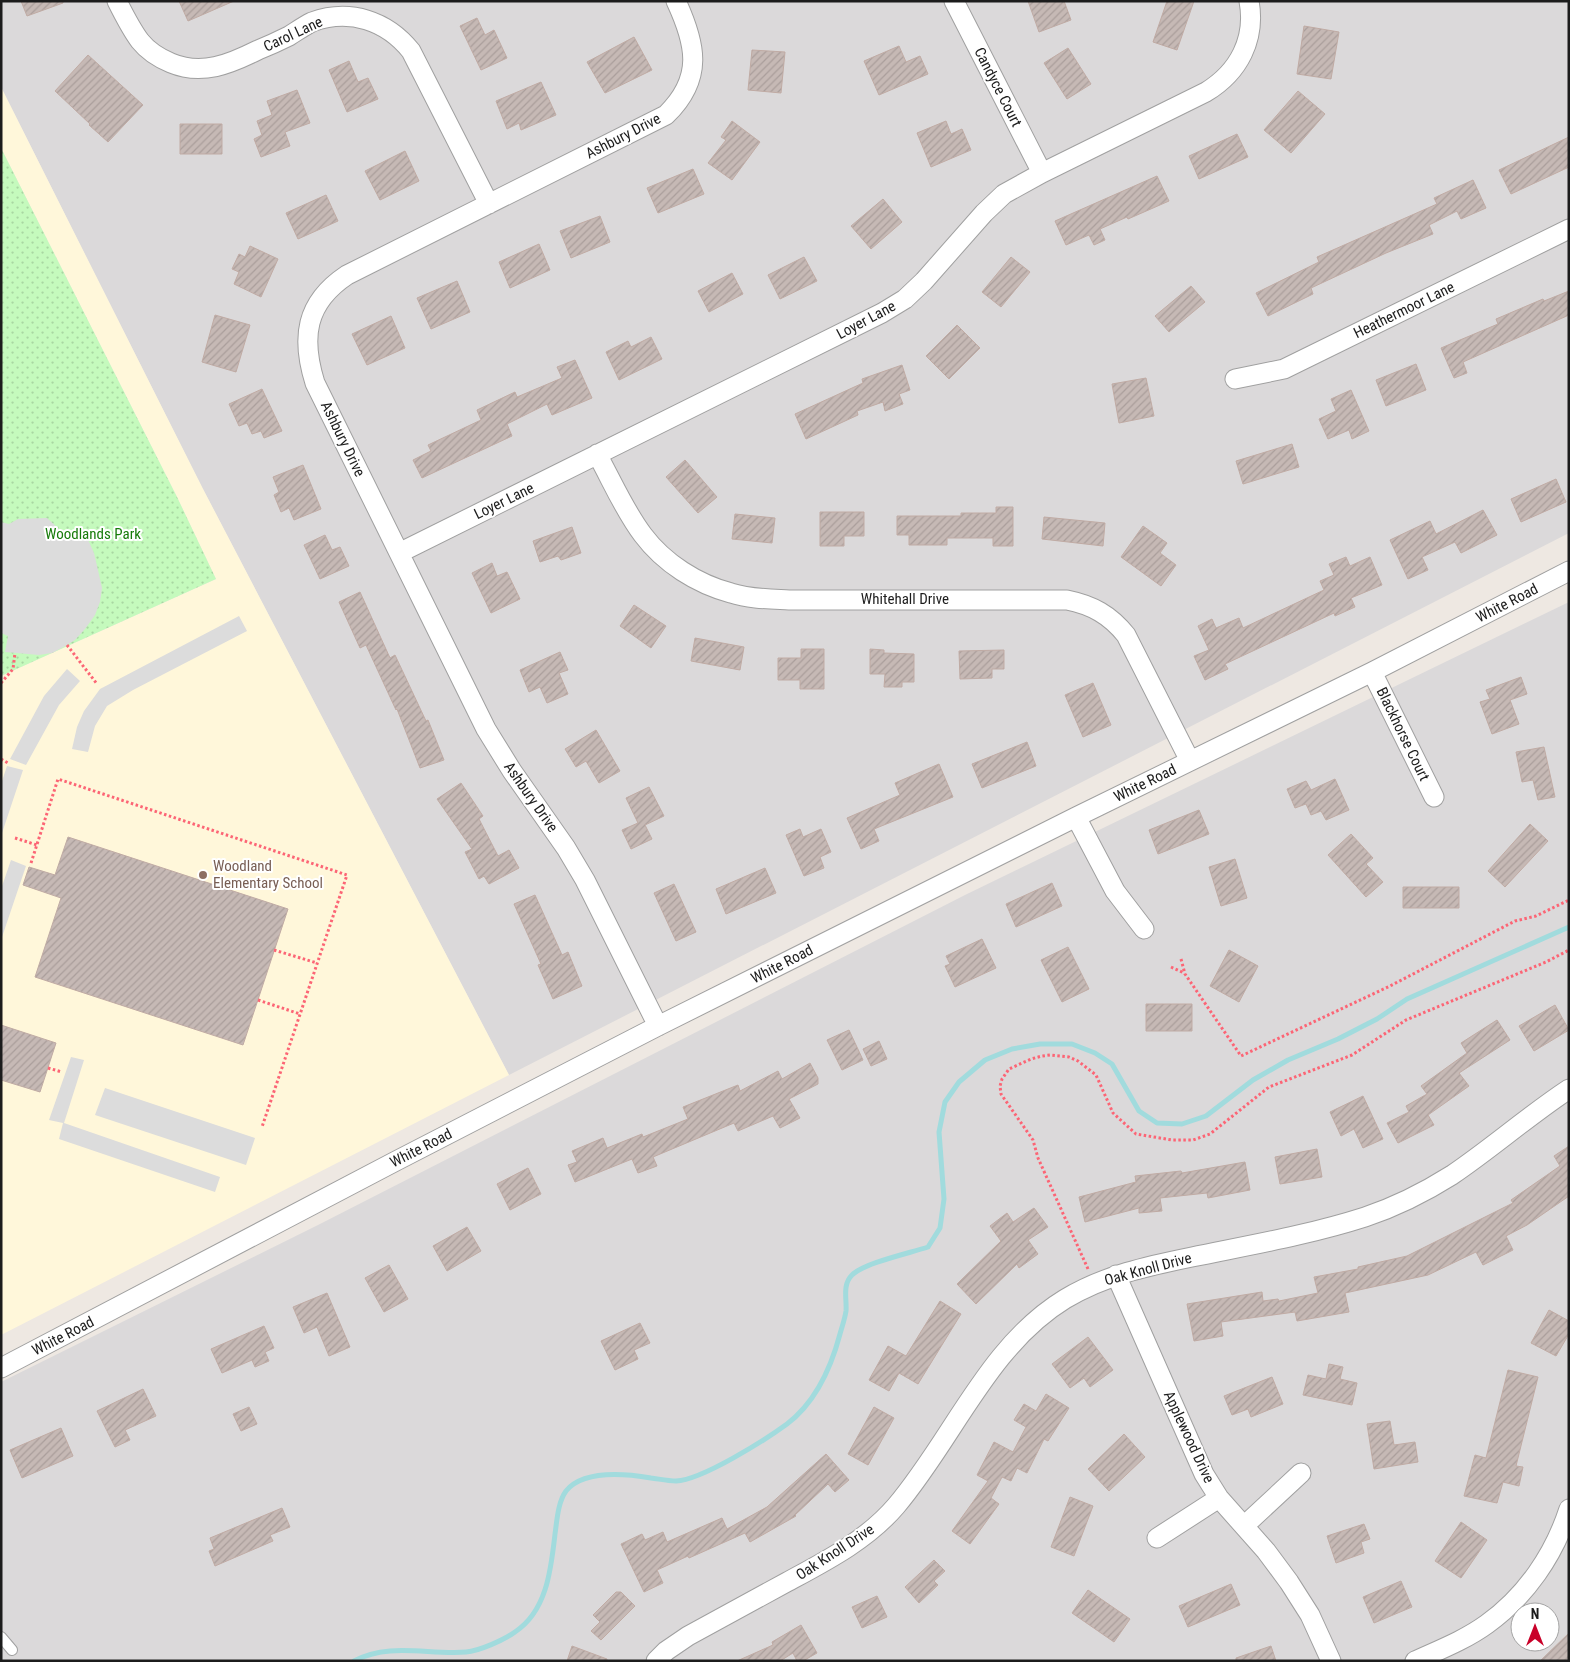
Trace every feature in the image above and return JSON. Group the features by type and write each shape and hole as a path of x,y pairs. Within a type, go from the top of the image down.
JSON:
{"street":[{"name":"Carol Lane","path":"117,1 140,42 151,52 177,66 192,69 206,69 228,64 290,36 311,23 323,19 335,17 360,18 384,26 403,41 414,56 489,204"},
{"name":"Ashbury Drive","path":"658,1026 586,880 512,771 486,729 315,383 307,352 309,326 319,302 336,282 655,121 675,106 688,85 693,60 693,48 688,28 676,1"},
{"name":"Candyce Court","path":"954,1 1042,173"},
{"name":"Loyer Lane","path":"399,553 882,313 905,299 924,281 984,212 1004,194 1217,85 1234,68 1246,46 1251,21 1248,1"},
{"name":"Heathermoor Lane","path":"1235,379 1284,369 1569,229"},
{"name":"Whitehall Drive","path":"597,454 628,513 643,535 656,549 686,573 708,585 732,594 789,600 1067,600 1081,602 1094,608 1112,619 1126,635 1190,761"},
{"name":"White Road","path":"1,1368 658,1026 1076,817 1372,672 1569,571"},
{"name":"Blackhorse Court","path":"1372,672 1434,797"},
{"path":"1076,817 1115,891 1144,929"},
{"name":"Oak Knoll Drive","path":"656,1661 666,1651 688,1636 829,1558 862,1538 877,1525 895,1507 919,1476 997,1362 1032,1324 1062,1301 1085,1288 1116,1275 1140,1268 1316,1231 1366,1217 1389,1208 1451,1175 1543,1106 1569,1089"},
{"name":"Applewood Drive","path":"1116,1275 1204,1474 1219,1498 1266,1551 1290,1582 1310,1615 1332,1661"},
{"path":"1244,1526 1301,1474"},
{"path":"1157,1538 1219,1498"},
{"path":"1415,1661 1464,1638 1507,1608 1526,1589 1542,1568 1555,1544 1569,1510"}],"lane":[{"path":"1,1637 12,1650"}],"path":[{"path":"67,645 97,684"},
{"path":"1,682 13,669 15,653"},
{"path":"1,760 8,763"},
{"path":"31,863 58,779 347,874 262,1127"},
{"path":"15,838 37,845"},
{"path":"1181,959 1185,974 1241,1056 1390,986 1515,921 1536,916 1569,900"},
{"path":"274,950 317,963"},
{"path":"1089,1272 1038,1158 1033,1140 1001,1094 1002,1079 1009,1069 1042,1056 1069,1057 1078,1061 1096,1075 1114,1113 1136,1134 1172,1140 1193,1140 1210,1134 1269,1086 1352,1056 1406,1020 1546,962 1569,950"},
{"path":"1171,967 1185,974"},
{"path":"258,1000 300,1014"},
{"path":"48,1068 62,1072"}],"shaded area":[{"path":"1,1 1569,1 1569,533 509,1075 203,489 1,87"},
{"name":"Woodland Elementary School","path":"1,87 203,489 509,1075 1,1335 1,676 216,579 177,497 1,148"},
{"path":"47,518 68,535 75,536 85,533 94,553 102,588 100,602 95,615 75,640 52,653 39,655 5,652 8,636 1,633 1,522 9,524 18,519"},
{"path":"1569,602 1569,1661 1,1661 1,1382 318,1225 965,895"},
{"path":"239,616 247,631 133,690 107,706 95,726 88,752 72,749 77,727 84,711 100,689"},
{"path":"67,669 80,681 59,705 26,765 10,759 44,696"},
{"path":"7,766 23,770 1,836 1,784"},
{"path":"11,860 26,866 1,940 1,889"},
{"path":"71,1057 84,1060 64,1123 220,1177 215,1192 59,1139 63,1123 49,1120"},
{"path":"105,1088 255,1138 246,1165 95,1115"}],"green space":[{"name":"Woodlands Park","path":"1,148 177,497 216,579 1,676"}],"building":[{"path":"21,1 63,1 63,3 27,16"},
{"path":"179,1 234,1 188,21"},
{"path":"1028,1 1064,1 1071,20 1039,32"},
{"path":"1167,1 1194,1 1177,50 1153,42"},
{"path":"477,18 485,35 494,30 507,58 481,70 460,26"},
{"path":"1304,26 1339,32 1331,79 1297,74"},
{"path":"634,37 652,70 605,93 587,62"},
{"path":"899,46 906,62 920,56 928,74 879,95 864,61"},
{"path":"1068,48 1091,84 1067,99 1044,63"},
{"path":"752,50 785,52 781,93 748,90"},
{"path":"88,55 143,105 108,142 55,91"},
{"path":"349,61 358,82 368,78 378,99 347,112 329,70"},
{"path":"541,82 556,115 521,130 519,123 507,129 496,101"},
{"path":"297,90 310,123 285,132 290,146 261,157 254,139 262,135 257,121 272,115 267,101"},
{"path":"1298,91 1325,114 1291,153 1264,130"},
{"path":"732,121 760,142 732,180 708,163 726,140 721,137"},
{"path":"946,121 951,134 962,129 971,150 931,167 917,133"},
{"path":"180,124 222,124 222,154 180,154"},
{"path":"1237,134 1248,157 1199,179 1189,156"},
{"path":"1569,137 1569,167 1511,194 1499,170"},
{"path":"405,151 419,181 380,200 365,171"},
{"path":"693,169 704,194 658,213 647,188"},
{"path":"1157,176 1169,201 1100,229 1105,240 1094,245 1089,235 1066,245 1055,221"},
{"path":"1473,180 1486,208 1461,219 1457,211 1429,225 1433,234 1386,253 1311,288 1313,294 1268,316 1256,293 1319,262 1317,257 1437,204 1434,198"},
{"path":"326,195 338,221 298,239 286,213"},
{"path":"883,199 902,222 871,249 851,226"},
{"path":"600,216 610,242 571,258 560,231"},
{"path":"539,244 550,270 510,288 499,262"},
{"path":"250,246 278,259 261,297 234,284 239,272 232,269 239,254 245,257"},
{"path":"804,257 817,281 780,299 768,275"},
{"path":"1011,257 1030,272 1001,307 982,292"},
{"path":"732,273 743,294 709,312 698,291"},
{"path":"457,281 470,312 431,329 417,298"},
{"path":"1191,286 1205,302 1169,332 1155,316"},
{"path":"1569,291 1569,315 1463,362 1467,373 1454,378 1441,348 1498,324 1496,319 1543,299 1544,301"},
{"path":"215,315 250,325 236,372 202,362"},
{"path":"391,316 405,348 367,365 352,334"},
{"path":"957,325 980,348 949,379 926,356"},
{"path":"651,337 662,359 619,380 606,352 628,341 631,347"},
{"path":"575,360 592,398 552,415 547,404 507,424 512,436 422,478 413,460 431,451 428,445 481,420 477,410 515,392 517,397 562,378 557,367"},
{"path":"1416,364 1426,390 1386,406 1376,380"},
{"path":"902,365 910,390 899,394 903,404 885,411 883,402 857,411 858,415 806,439 795,414 863,383 862,379"},
{"path":"1146,378 1154,416 1119,423 1112,384"},
{"path":"262,389 282,431 264,438 261,431 252,434 247,423 239,426 229,404"},
{"path":"1351,390 1369,431 1352,439 1349,430 1328,439 1319,419 1336,411 1331,399"},
{"path":"1292,444 1299,467 1243,484 1236,461"},
{"path":"685,460 717,497 698,513 666,477"},
{"path":"303,465 321,509 294,520 289,508 281,512 274,495 279,492 273,477"},
{"path":"1556,479 1566,502 1521,522 1511,499"},
{"path":"996,507 1013,507 1013,546 993,546 993,538 947,538 947,545 909,545 909,535 897,535 897,516 961,516 961,513 996,513"},
{"path":"1483,510 1497,535 1461,553 1455,542 1422,557 1428,570 1408,579 1390,540 1430,521 1436,534"},
{"path":"820,512 864,512 864,536 844,536 844,546 820,546"},
{"path":"735,514 775,518 772,543 732,539"},
{"path":"1044,517 1105,523 1103,546 1042,539"},
{"path":"1143,526 1167,543 1160,553 1176,565 1161,586 1121,557"},
{"path":"572,527 581,553 561,560 558,556 540,562 533,541"},
{"path":"325,535 332,550 340,547 349,566 320,579 304,545"},
{"path":"1346,557 1350,566 1370,557 1382,585 1351,598 1355,607 1335,616 1334,613 1225,664 1228,669 1205,680 1194,656 1209,650 1198,626 1212,619 1216,628 1239,618 1243,628 1324,590 1320,581 1334,575 1329,564"},
{"path":"492,563 497,576 507,572 520,599 491,613 472,573"},
{"path":"360,592 390,658 395,655 426,721 428,720 444,760 420,768 397,709 366,645 360,648 339,602"},
{"path":"634,605 666,626 651,648 620,626"},
{"path":"695,638 744,647 740,670 691,661"},
{"path":"801,649 824,649 824,689 800,689 800,680 778,680 778,658 801,658"},
{"path":"870,649 884,650 884,653 914,654 914,682 902,682 902,687 884,687 885,674 870,674"},
{"path":"1004,650 1004,669 992,669 992,678 960,679 959,651"},
{"path":"560,652 568,670 559,673 568,694 547,703 540,687 529,692 520,670"},
{"path":"1521,677 1527,694 1510,700 1519,724 1492,734 1480,702 1490,699 1486,690"},
{"path":"1093,683 1111,725 1083,737 1065,695"},
{"path":"596,730 620,771 599,783 586,761 576,767 565,749"},
{"path":"1027,742 1036,766 982,788 972,764"},
{"path":"1544,747 1555,797 1538,800 1533,780 1522,782 1516,752"},
{"path":"939,764 953,797 874,829 879,841 861,849 847,818 900,795 895,783"},
{"path":"1335,779 1349,810 1326,820 1321,811 1311,815 1306,804 1295,808 1287,789 1306,781 1311,790"},
{"path":"461,783 483,816 479,819 498,856 509,850 519,868 489,884 484,876 479,879 465,852 472,849 437,799"},
{"path":"649,787 664,816 645,825 652,839 631,849 622,830 638,823 626,798"},
{"path":"1199,810 1209,834 1158,854 1149,830"},
{"path":"1530,824 1548,841 1505,887 1488,871"},
{"path":"800,829 803,837 821,829 831,852 820,857 824,868 804,876 786,835"},
{"path":"1351,834 1373,858 1366,864 1383,882 1366,897 1328,855"},
{"name":"Woodland Elementary School","path":"68,837 288,909 243,1045 35,977 61,898 23,885 29,867 55,875"},
{"path":"1235,859 1247,898 1221,906 1209,867"},
{"path":"765,868 776,893 726,914 716,889"},
{"path":"1052,883 1062,906 1016,927 1006,904"},
{"path":"674,884 696,932 676,941 654,893"},
{"path":"1403,887 1459,887 1459,908 1403,908"},
{"path":"535,895 562,955 568,952 582,986 553,999 538,965 541,964 514,904"},
{"path":"982,939 996,968 955,987 945,966 950,964 946,956"},
{"path":"1068,947 1089,989 1062,1002 1041,960"},
{"path":"1229,950 1258,966 1239,1002 1210,986"},
{"path":"1146,1004 1192,1004 1192,1031 1146,1031"},
{"path":"1555,1005 1569,1030 1534,1051 1519,1026"},
{"path":"1497,1020 1510,1040 1459,1073 1469,1086 1428,1115 1434,1125 1398,1143 1387,1123 1409,1112 1406,1106 1427,1094 1421,1086 1467,1053 1461,1043"},
{"path":"1,1025 56,1043 40,1092 1,1080"},
{"path":"849,1030 863,1060 842,1070 827,1040"},
{"path":"879,1041 887,1059 871,1066 863,1049"},
{"path":"810,1063 818,1078 818,1084 789,1099 800,1118 780,1128 773,1116 738,1131 734,1123 653,1157 657,1166 638,1173 632,1159 575,1182 568,1165 577,1162 572,1151 603,1138 607,1148 642,1134 643,1137 688,1119 683,1107 738,1085 740,1091 778,1071 782,1079"},
{"path":"1363,1096 1383,1139 1363,1148 1354,1129 1341,1136 1330,1112"},
{"path":"1569,1146 1569,1196 1527,1225 1506,1236 1513,1250 1483,1265 1476,1252 1428,1275 1345,1293 1349,1312 1297,1321 1295,1312 1221,1322 1223,1336 1194,1341 1187,1304 1262,1292 1263,1301 1278,1299 1279,1301 1318,1293 1314,1277 1358,1269 1358,1267 1407,1256 1513,1203 1511,1200 1560,1166 1554,1156"},
{"path":"1317,1149 1322,1177 1280,1184 1275,1157"},
{"path":"1245,1162 1250,1190 1208,1198 1207,1193 1160,1198 1162,1211 1139,1213 1139,1208 1085,1222 1079,1197 1136,1182 1135,1176 1181,1171 1182,1173"},
{"path":"528,1168 541,1194 510,1210 497,1184"},
{"path":"1034,1208 1048,1227 1028,1240 1038,1254 1019,1268 1017,1264 976,1304 957,1284 1001,1241 990,1226 1007,1213 1013,1222"},
{"path":"467,1227 481,1251 447,1271 433,1246"},
{"path":"389,1265 408,1299 384,1312 365,1278"},
{"path":"327,1293 350,1347 329,1356 317,1327 304,1333 293,1307"},
{"path":"940,1301 961,1314 918,1384 899,1373 889,1391 869,1380 888,1346 906,1356"},
{"path":"1549,1310 1569,1321 1569,1334 1556,1356 1531,1343"},
{"path":"640,1323 650,1343 634,1350 638,1359 615,1370 601,1341"},
{"path":"264,1326 274,1348 265,1352 269,1361 255,1367 252,1360 222,1373 211,1349"},
{"path":"1088,1337 1113,1370 1090,1387 1084,1378 1070,1388 1052,1364"},
{"path":"1329,1364 1343,1367 1340,1379 1357,1383 1352,1405 1303,1395 1308,1375 1326,1379"},
{"path":"1508,1370 1538,1377 1516,1466 1523,1467 1519,1486 1503,1482 1497,1503 1464,1496 1475,1455 1486,1458"},
{"path":"1272,1377 1283,1404 1251,1417 1248,1409 1232,1415 1224,1396"},
{"path":"143,1389 156,1416 125,1430 130,1440 115,1447 97,1411"},
{"path":"1046,1394 1069,1408 1048,1441 1044,1439 1027,1473 1017,1468 1011,1481 1002,1477 991,1498 999,1504 970,1544 952,1531 988,1481 977,1475 994,1442 1013,1452 1026,1427 1014,1420 1024,1404 1036,1411"},
{"path":"249,1407 257,1424 241,1431 233,1414"},
{"path":"874,1407 894,1418 868,1465 848,1454"},
{"path":"1390,1421 1394,1445 1415,1442 1418,1462 1374,1469 1367,1424"},
{"path":"61,1428 73,1456 22,1478 10,1450"},
{"path":"1124,1434 1145,1457 1109,1491 1088,1469"},
{"path":"826,1454 849,1480 835,1492 828,1484 796,1516 750,1542 745,1533 657,1570 663,1583 644,1592 621,1544 642,1534 645,1540 663,1532 667,1542 722,1518 727,1529 767,1507"},
{"path":"1070,1497 1093,1506 1074,1556 1051,1547"},
{"path":"282,1508 290,1527 270,1535 273,1541 215,1566 209,1551 214,1549 210,1538"},
{"path":"1461,1522 1487,1540 1461,1578 1435,1561"},
{"path":"1364,1524 1370,1539 1361,1542 1364,1553 1336,1563 1327,1536"},
{"path":"934,1560 945,1571 934,1581 938,1585 919,1603 905,1587"},
{"path":"1401,1581 1412,1607 1374,1623 1363,1597"},
{"path":"1231,1584 1240,1605 1188,1627 1179,1606"},
{"path":"1088,1590 1130,1619 1114,1642 1072,1613"},
{"path":"616,1592 621,1592 635,1606 601,1640 591,1631 600,1622 593,1615"},
{"path":"877,1596 887,1617 862,1628 852,1607"},
{"path":"801,1625 817,1653 803,1661 797,1661 793,1653 780,1661 737,1661 773,1645 772,1642"},
{"path":"1569,1633 1569,1661 1540,1661 1549,1652 1560,1652 1560,1642"},
{"path":"572,1646 607,1659 607,1661 567,1661"},
{"path":"1271,1646 1276,1661 1236,1661 1236,1658"}],"waterway":[{"path":"354,1661 367,1655 381,1652 409,1650 466,1652 505,1638 526,1623 541,1601 552,1561 557,1517 563,1495 574,1484 594,1476 606,1475 630,1475 673,1481 687,1479 717,1467 749,1449 787,1424 797,1415 814,1395 827,1372 846,1314 846,1288 852,1275 866,1266 928,1247 940,1228 944,1199 939,1132 945,1102 959,1082 985,1060 1012,1049 1040,1044 1072,1044 1095,1053 1112,1064 1139,1111 1157,1123 1182,1124 1206,1116 1253,1080 1288,1060 1338,1039 1377,1019 1407,999 1569,927"}],"place":[{"name":"Woodland Elementary School","path":"203,875"}]}
